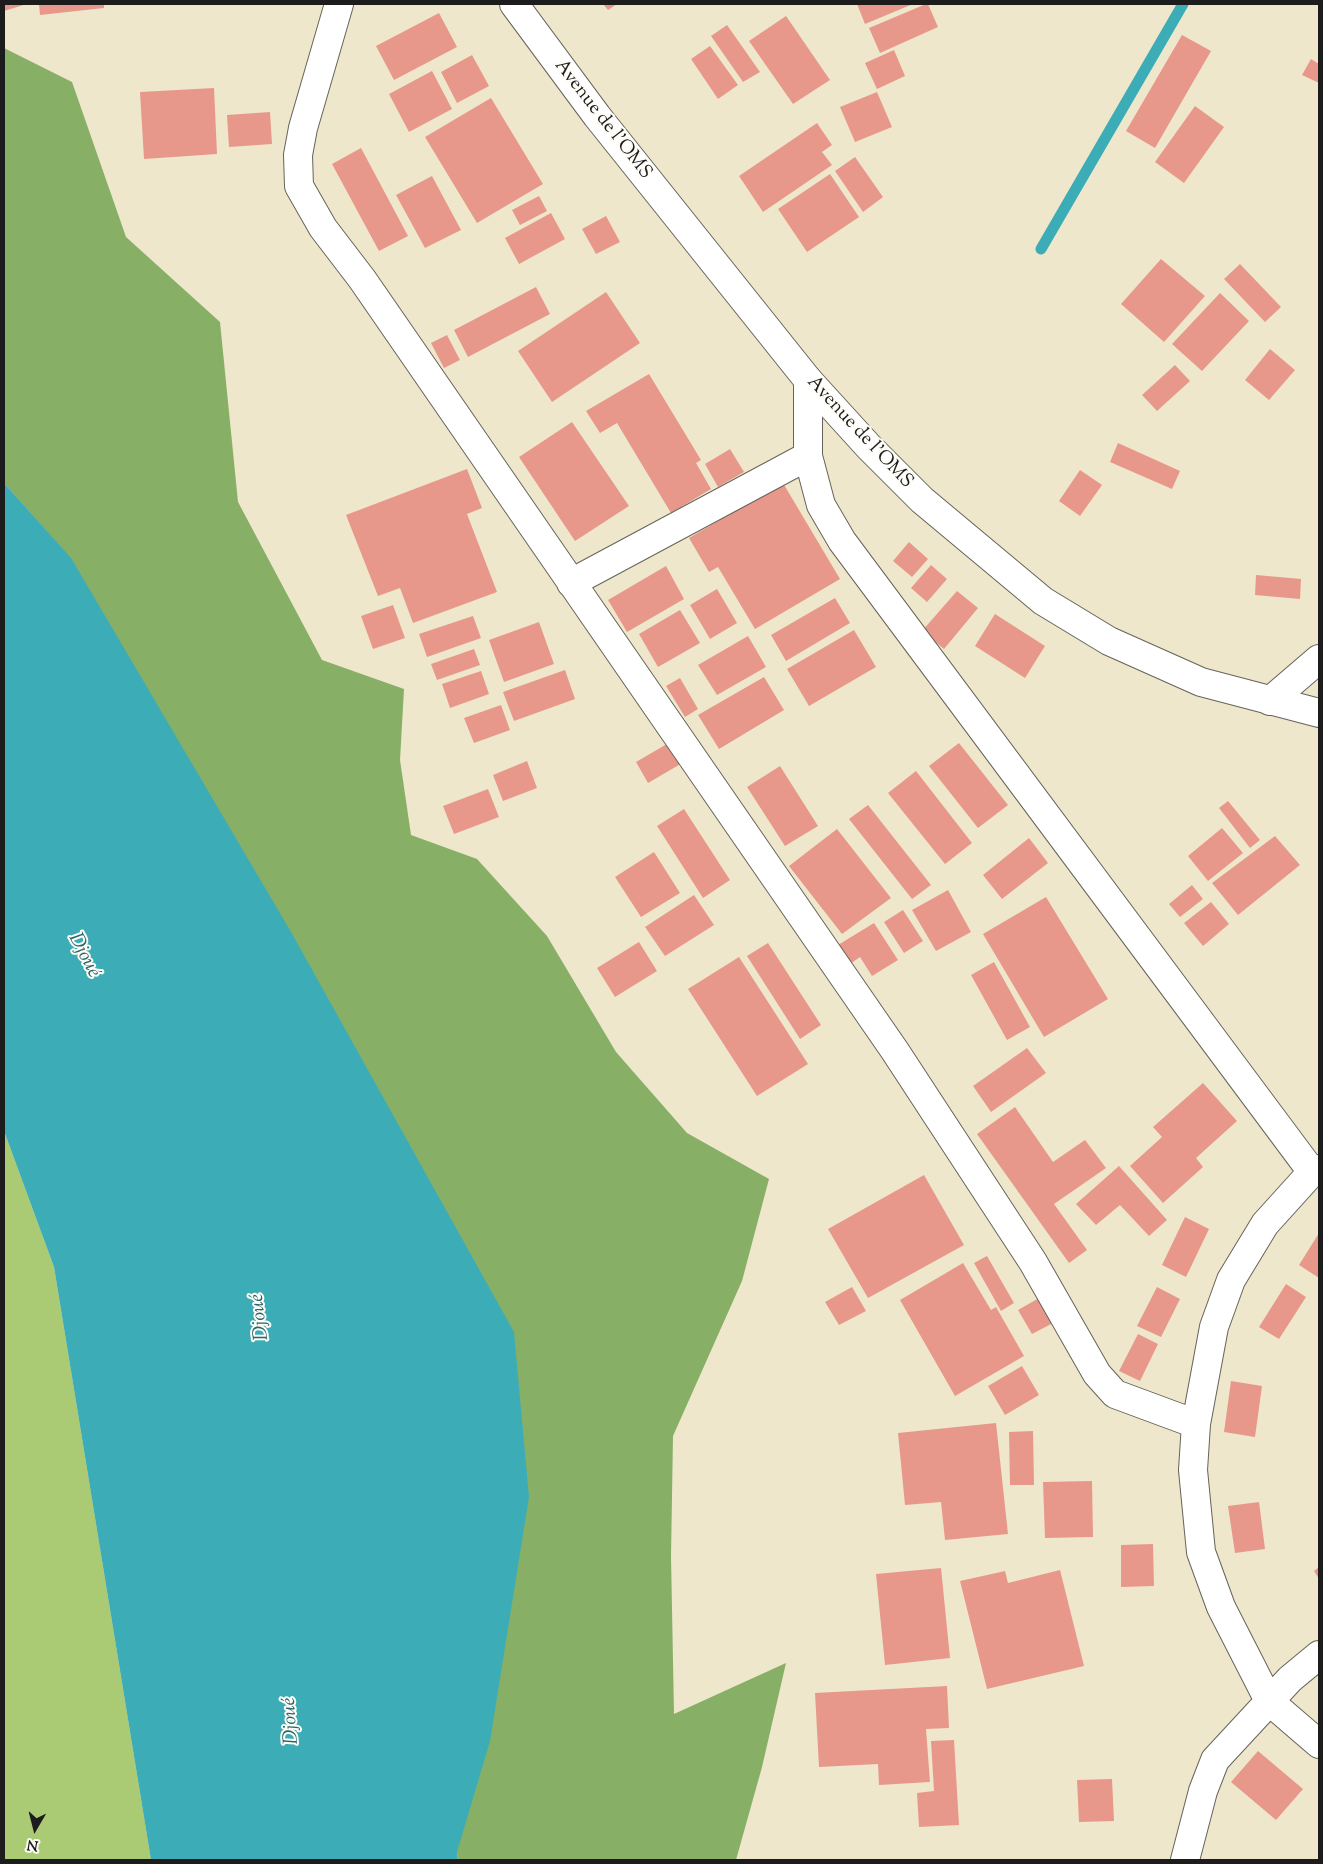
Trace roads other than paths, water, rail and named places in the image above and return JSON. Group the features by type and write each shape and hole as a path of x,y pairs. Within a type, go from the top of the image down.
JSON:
{"street":[{"path":"339,4 303,128 298,155 299,186 323,228 362,279 895,1051 1033,1262 1097,1374 1115,1394 1196,1424"},
{"name":"Avenue de l'OMS","path":"514,4 597,116 808,380 869,447 922,500 1044,600 1109,641 1201,682 1319,713"},
{"path":"808,380 808,456 821,505 842,541 1315,1170 1265,1224 1231,1280 1214,1327 1196,1424 1193,1470 1201,1552 1221,1607 1269,1701 1319,1744"},
{"path":"571,583 808,456"},
{"path":"1270,701 1319,659"},
{"path":"1185,1860 1203,1791 1215,1760 1290,1679 1319,1655"}],"water":[{"name":"Djoué","path":"4,483 71,558 291,932 514,1332 529,1497 490,1741 457,1852 458,1860 151,1860 54,1267 4,1131"}],"waterway":[{"path":"1041,249 1183,4"}]}
